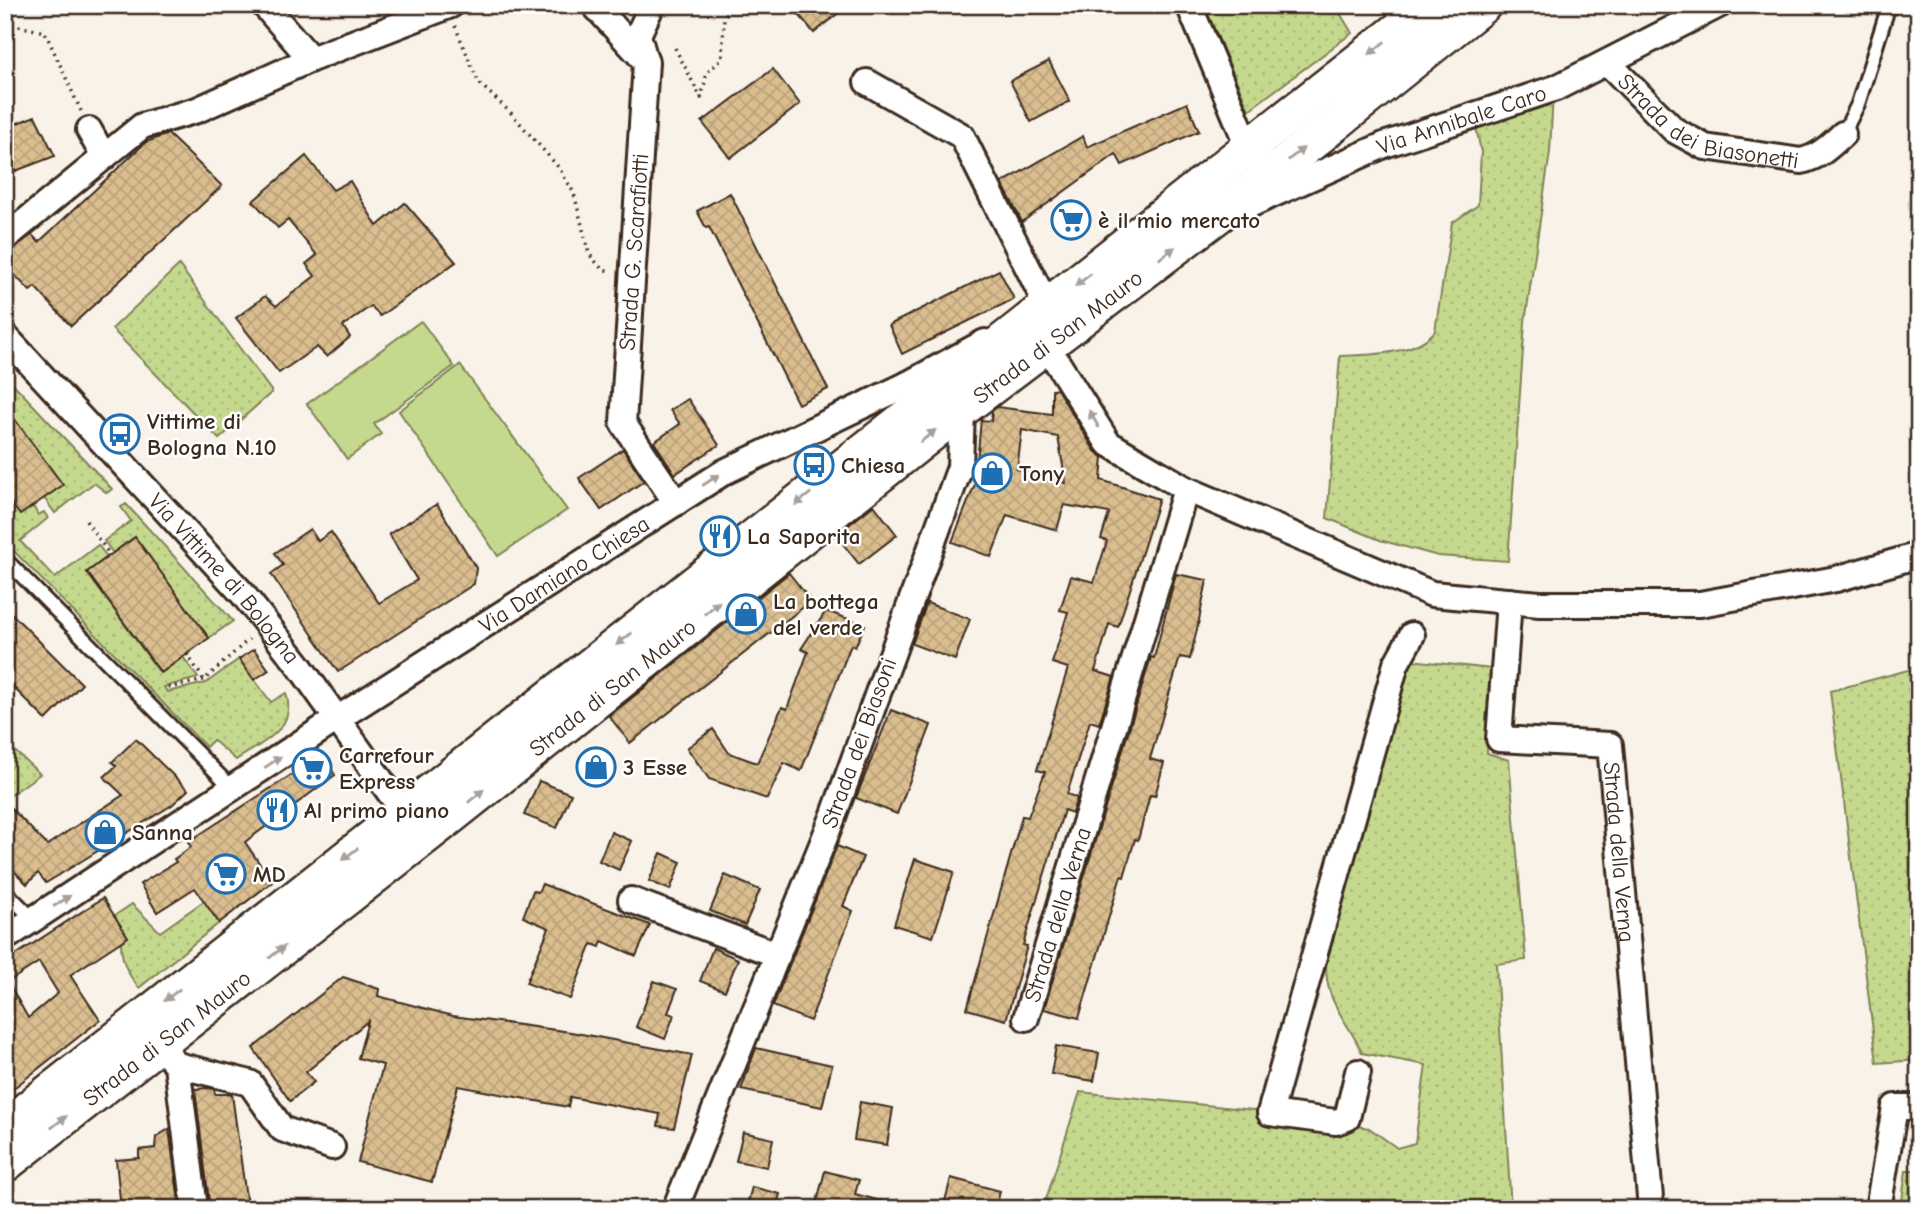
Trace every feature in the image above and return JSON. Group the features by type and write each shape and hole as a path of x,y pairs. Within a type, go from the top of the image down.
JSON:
{"main road":[{"name":"Strada di San Mauro","path":"5,1127 413,825 935,396 1042,324 1203,226 1256,165 1430,5"},
{"name":"Strada di San Mauro","path":"1042,324 1256,165 1483,5"},
{"name":"Strada di San Mauro","path":"5,1164 168,1055 413,825"}],"street":[{"path":"264,5 311,59"},
{"path":"594,5 646,62"},
{"name":"Strada G. Scarafiotti","path":"652,5 638,34 646,62 623,423 676,503"},
{"path":"1189,5 1256,165"},
{"name":"Via Annibale Caro","path":"1203,226 1384,145 1556,88 1719,5"},
{"path":"5,238 142,126 197,110 311,59 449,6"},
{"name":"Strada dei Biasonetti","path":"1608,63 1674,130 1706,147 1777,160 1801,160 1813,158 1826,150 1843,134"},
{"path":"867,82 962,136 1042,324 1108,443 1141,465 1186,489 1432,594 1509,601 1700,604 1836,579 1919,555"},
{"path":"89,130 104,157"},
{"name":"Via Vittime di Bologna","path":"5,336 242,593 413,825"},
{"name":"Via Damiano Chiesa","path":"5,938 337,719 724,472 935,396"},
{"name":"Strada dei Biasoni","path":"675,1209 833,817 960,467 935,396"},
{"name":"Strada della Verna","path":"1026,1018 1186,489"},
{"name":"Strada della Verna","path":"1509,601 1499,739 1610,745 1651,1209"},
{"path":"1358,1072 1347,1118 1336,1122 1270,1113 1396,664 1412,635"},
{"path":"631,900 778,955"},
{"path":"195,1209 168,1055 250,1083 282,1129 332,1147"},
{"path":"1878,1209 1895,1107 1919,1107"}],"lane":[{"name":"Strada dei Biasonetti","path":"1843,134 1858,104 1889,5"},
{"path":"5,559 233,789"},
{"path":"5,891 34,920"}],"path":[{"path":"675,48 701,98 707,73 722,58 724,18 730,5"},
{"path":"449,6 462,49 479,83 511,113 559,168 575,193 589,254 601,269 633,277"},
{"path":"5,23 45,32 89,130"},
{"path":"86,521 110,555"},
{"path":"168,688 204,680 267,625"},
{"path":"187,654 204,680"}],"green space":[{"path":"1204,5 1335,5 1352,33 1249,110"},
{"path":"1553,92 1550,152 1525,322 1508,561 1438,556 1380,540 1327,518 1340,356 1378,354 1404,349 1416,345 1435,331 1452,223 1478,205 1481,152 1475,122"},
{"path":"179,265 272,392 219,439 112,329"},
{"path":"421,321 454,366 374,424 381,434 347,459 307,404"},
{"path":"460,365 567,510 498,556 399,411"},
{"path":"5,375 112,489 107,493 94,483 55,513 44,498 62,485 5,406"},
{"path":"5,495 20,515 33,506 38,515 44,512 48,518 20,541 55,578 98,545 107,557 87,573 160,673 183,657 198,678 164,687 167,692 206,683 239,659 271,702 286,693 287,716 282,726 266,741 236,760 213,740 206,747 5,542"},
{"path":"126,504 233,621 209,638 135,537 113,553 104,541 131,521 121,507"},
{"path":"1411,660 1491,669 1487,753 1509,760 1526,960 1496,964 1511,1209 1043,1209 1080,1092 1263,1111 1369,1128 1397,1148 1415,1143 1426,1065 1362,1053 1332,998 1326,973 1326,957"},
{"path":"1919,667 1919,1060 1877,1063 1830,691"},
{"path":"5,742 40,774 5,799"},
{"path":"204,901 219,923 139,988 128,972 122,955 121,941 128,937 114,916 132,904 160,932"},
{"path":"1906,1170 1919,1170 1919,1209 1901,1209"}],"building":[{"path":"791,5 848,5 814,33"},
{"path":"1049,61 1070,101 1031,122 1010,81"},
{"path":"773,69 800,104 730,158 702,122"},
{"path":"1187,103 1199,131 1122,165 1116,154 1022,222 1002,183 1083,136 1087,147"},
{"path":"35,116 55,156 5,175 5,128"},
{"path":"168,134 222,186 71,326 35,287 30,291 5,265 5,253 32,235 39,242 146,142"},
{"path":"306,156 333,190 350,181 377,226 405,203 456,262 380,316 371,306 343,326 350,337 327,357 317,347 279,373 236,318 265,296 276,306 315,276 306,264 317,255 288,220 278,228 253,201"},
{"path":"730,193 828,389 798,404 709,227 706,228 697,211"},
{"path":"999,270 1014,299 902,354 889,325"},
{"path":"1057,389 1095,451 1103,457 1101,480 1159,499 1118,627 1109,624 1095,671 1114,677 1099,724 1090,721 1067,794 1077,798 1072,813 1064,810 1023,945 1027,946 1006,1020 967,1009 1022,816 1028,817 1045,772 1037,770 1068,668 1052,663 1068,612 1060,610 1071,576 1094,582 1107,541 1101,539 1109,513 1064,505 1057,530 1007,515 991,557 952,542 975,484 981,420 991,421 992,411 997,407 1052,414 1052,390","holes":["1022,430 1058,437 1066,483 1017,469"]},
{"path":"688,399 719,445 675,474 654,442 680,424 670,410"},
{"path":"5,406 63,485 20,515 5,495"},
{"path":"623,449 644,481 601,510 579,478"},
{"path":"437,504 476,568 474,584 338,672 271,574 283,565 275,553 310,529 318,541 331,532 379,603 417,580 389,534"},
{"path":"874,505 897,535 859,564 836,535"},
{"path":"135,537 209,638 161,673 87,572"},
{"path":"789,573 811,601 630,743 609,716"},
{"path":"1176,574 1207,580 1190,659 1180,657 1150,759 1164,763 1155,796 1150,795 1138,840 1135,839 1124,877 1121,876 1079,1018 1044,1009 1151,657 1154,658"},
{"path":"927,603 970,619 955,660 912,644"},
{"path":"5,607 82,684 46,720 5,679"},
{"path":"826,611 865,625 855,647 851,645 801,771 784,763 767,799 709,779 687,748 713,729 729,753 757,763 782,707 787,709 808,652 801,649"},
{"path":"254,649 269,670 254,680 239,659"},
{"path":"891,710 931,725 897,814 856,798"},
{"path":"136,739 188,790 172,805 46,883 38,873 27,884 5,862 5,802 47,845 123,795 104,777 116,766 112,762"},
{"path":"322,755 335,775 245,842 272,882 219,923 195,888 157,912 140,884 176,862 174,859 191,847 188,842"},
{"path":"539,781 571,794 557,828 524,815"},
{"path":"611,832 632,841 619,870 599,861"},
{"path":"837,846 863,857 843,906 853,911 810,1021 773,1006"},
{"path":"661,853 681,862 670,890 649,881"},
{"path":"915,859 954,872 933,937 894,925"},
{"path":"725,875 760,890 745,925 710,911"},
{"path":"542,884 650,925 636,956 602,941 600,947 592,944 570,999 526,983 549,928 523,917 533,891 538,892"},
{"path":"103,898 128,937 70,975 100,1020 5,1095 5,962","holes":["39,962 58,993 28,1018 8,982"]},
{"path":"713,948 738,959 725,991 700,981"},
{"path":"343,977 379,989 378,996 453,1016 571,1032 692,1055 674,1128 658,1126 660,1114 570,1097 568,1107 458,1086 432,1182 358,1162 383,1065 358,1058 368,1021 306,1072 314,1082 290,1101 253,1048"},
{"path":"654,981 677,989 668,1013 674,1015 665,1039 636,1027"},
{"path":"1056,1046 1099,1053 1094,1081 1051,1074"},
{"path":"756,1048 832,1065 822,1107 741,1090"},
{"path":"195,1089 214,1089 215,1094 232,1094 247,1205 210,1209"},
{"path":"860,1102 893,1108 887,1145 854,1140"},
{"path":"169,1129 180,1209 121,1209 116,1160 139,1158 139,1150 155,1148 156,1137"},
{"path":"743,1132 773,1139 767,1167 736,1161"},
{"path":"825,1171 859,1180 855,1194 888,1203 887,1209 815,1209"},
{"path":"951,1178 1000,1191 996,1209 943,1209"},
{"path":"752,1187 780,1194 776,1209 746,1209"}],"place":[{"name":"è il mio mercato","path":"1071,220"},
{"name":"Vittime di Bologna N.10","path":"120,434"},
{"name":"Chiesa","path":"814,465"},
{"name":"Tony","path":"992,473"},
{"name":"La Saporita","path":"720,536"},
{"name":"La bottega del verde","path":"746,614"},
{"name":"3 Esse","path":"596,767"},
{"name":"Carrefour Express","path":"312,768"},
{"name":"Al primo piano","path":"277,810"},
{"name":"Sanna","path":"105,832"},
{"name":"MD","path":"226,874"}]}
